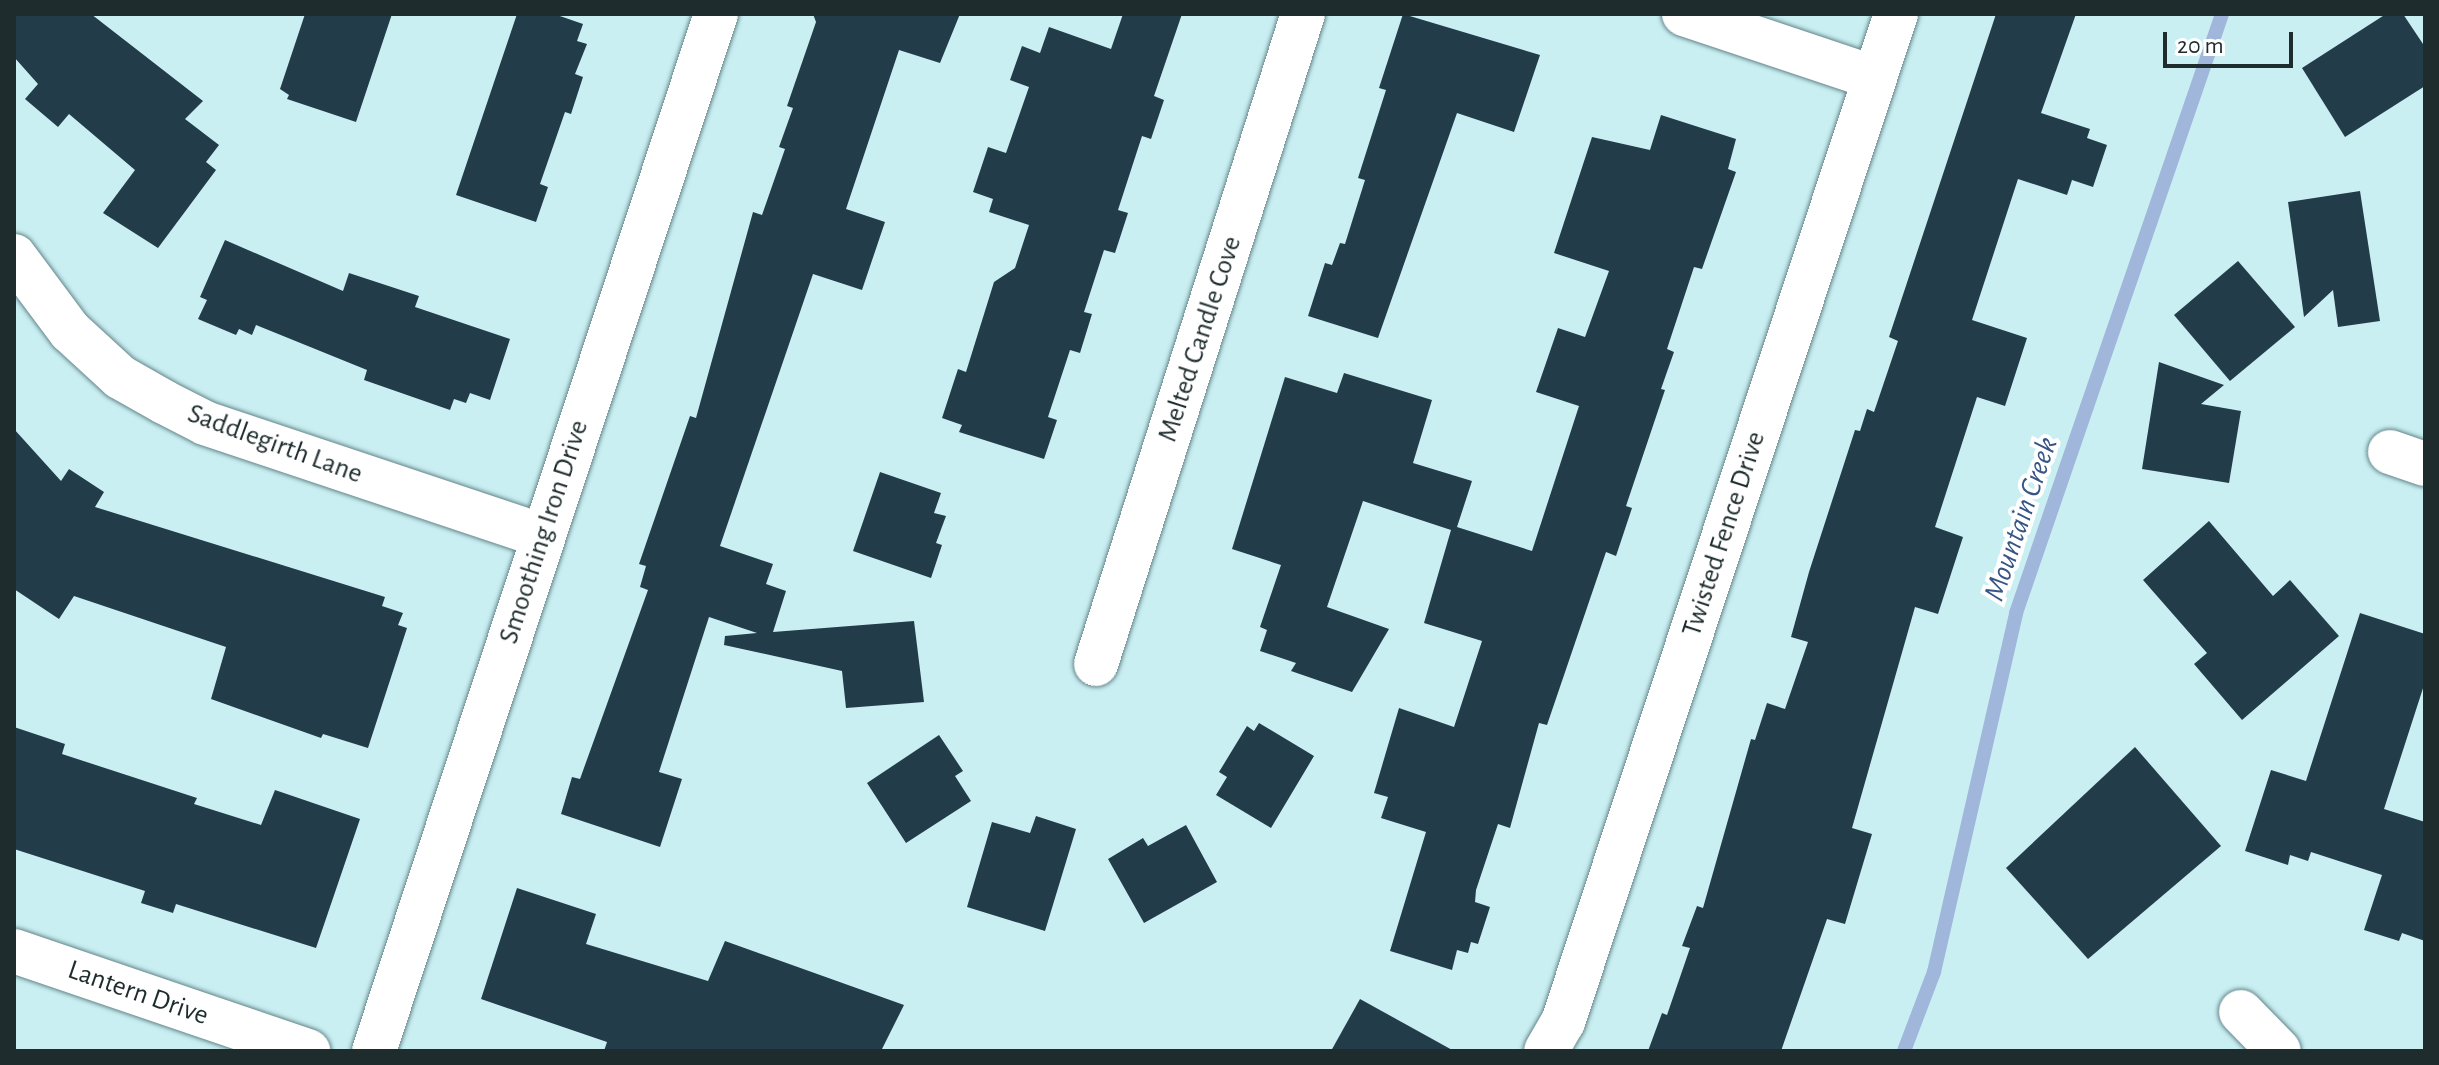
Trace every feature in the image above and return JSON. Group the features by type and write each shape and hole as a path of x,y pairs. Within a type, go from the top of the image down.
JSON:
{"street":[{"name":"Smoothing Iron Drive","path":"374,1051 716,14"},
{"name":"Melted Candle Cove","path":"1096,664 1303,14"},
{"path":"1684,14 1875,78"},
{"name":"Twisted Fence Drive","path":"1546,1051 1563,1022 1896,14"},
{"name":"Saddlegirth Lane","path":"14,256 70,331 120,377 164,402 205,423 543,536"},
{"name":"Lantern Drive","path":"14,951 308,1051"},
{"path":"2241,1012 2279,1051"}],"building":[{"path":"14,14 91,14 203,101 185,119 219,145 206,162 216,170 158,248 103,213 135,170 69,114 58,127 25,99 38,84 14,57"},
{"path":"305,14 392,14 356,122 287,99 289,95 280,89"},
{"path":"517,14 554,14 583,24 577,41 587,44 575,74 583,77 571,114 565,112 540,184 548,187 536,222 456,195"},
{"path":"813,14 960,14 940,63 899,50 846,209 885,222 862,290 813,274 720,546 773,564 766,584 786,591 773,632 914,621 924,702 846,708 842,671 724,645 725,636 757,633 709,617 659,772 682,779 660,847 561,814 572,777 580,779 648,590 640,587 646,566 639,564 690,416 696,418 753,212 762,215 785,149 779,147 793,108 787,106 816,22"},
{"path":"1123,14 1182,14 1154,96 1164,100 1151,139 1142,136 1118,210 1128,213 1115,253 1104,250 1084,312 1092,314 1080,353 1070,350 1048,417 1057,420 1044,459 959,432 962,425 942,418 958,369 966,372 994,282 1015,268 1029,225 989,212 993,199 973,192 988,147 1006,153 1029,87 1010,80 1022,46 1040,53 1049,27 1111,49"},
{"path":"1403,14 1540,55 1514,132 1457,113 1378,338 1308,316 1325,263 1332,265 1340,243 1345,244 1365,180 1358,178 1386,90 1379,88"},
{"path":"1996,14 2076,14 2041,113 2090,129 2087,138 2107,145 2093,187 2072,180 2067,195 2018,179 1972,320 2027,338 2005,406 1977,397 1935,527 1963,537 1938,614 1915,607 1852,828 1872,834 1845,924 1827,919 1781,1051 1648,1051 1662,1013 1667,1015 1690,948 1682,946 1697,906 1703,908 1751,739 1755,740 1767,703 1785,709 1808,642 1791,637 1809,572 1855,430 1860,431 1867,409 1874,412 1898,341 1889,337"},
{"path":"2386,14 2403,14 2425,47 2425,86 2345,137 2302,68"},
{"path":"1661,115 1736,139 1728,169 1736,172 1702,269 1694,267 1667,349 1674,352 1661,389 1665,390 1626,506 1632,508 1616,556 1606,552 1547,725 1539,723 1510,828 1498,824 1476,890 1475,902 1490,907 1478,944 1471,942 1468,953 1457,950 1452,970 1390,951 1426,832 1381,818 1388,797 1374,793 1399,708 1454,727 1482,641 1424,623 1451,530 1363,501 1327,607 1389,629 1352,692 1291,671 1296,663 1260,651 1267,630 1260,627 1281,565 1232,549 1285,377 1337,393 1344,373 1432,400 1413,463 1472,481 1457,527 1532,551 1579,406 1536,392 1558,328 1585,337 1609,271 1554,253 1592,137 1650,150"},
{"path":"2360,191 2380,321 2338,327 2333,290 2304,317 2288,202"},
{"path":"225,240 343,291 349,273 419,296 415,307 510,339 490,400 470,393 466,403 454,399 450,410 364,380 367,370 256,325 252,335 239,329 236,335 198,319 207,300 200,297"},
{"path":"2238,261 2295,327 2230,381 2174,315"},
{"path":"2159,362 2224,385 2201,404 2241,411 2229,483 2142,469"},
{"path":"14,429 61,481 69,469 104,492 95,507 385,597 382,606 403,613 398,625 407,628 368,748 323,734 321,738 211,699 226,647 74,596 59,619 14,589"},
{"path":"880,472 941,493 934,513 946,516 936,543 942,545 931,578 853,551"},
{"path":"2209,521 2273,596 2290,580 2339,636 2242,720 2194,664 2207,653 2143,580"},
{"path":"2360,613 2425,634 2425,682 2384,809 2425,822 2425,941 2402,933 2399,941 2364,930 2382,875 2311,852 2308,861 2290,855 2288,865 2245,851 2271,770 2306,781"},
{"path":"1259,723 1314,756 1271,828 1216,795 1227,777 1219,772 1247,726 1254,731"},
{"path":"14,727 65,744 62,754 197,798 194,804 261,825 275,790 360,819 316,948 176,904 173,913 141,903 145,891 14,849"},
{"path":"939,735 963,771 955,776 971,801 906,843 867,783"},
{"path":"2135,747 2221,846 2088,959 2006,868"},
{"path":"1036,816 1076,829 1045,931 967,907 992,822 1030,833"},
{"path":"1186,825 1217,882 1144,923 1108,859 1143,838 1148,846"},
{"path":"517,888 596,914 586,944 708,981 725,941 904,1005 881,1051 604,1051 607,1042 481,999"},
{"path":"1360,999 1454,1051 1331,1051"}],"waterway":[{"name":"Mountain Creek","path":"1904,1051 1934,972 2016,613 2222,14"}]}
